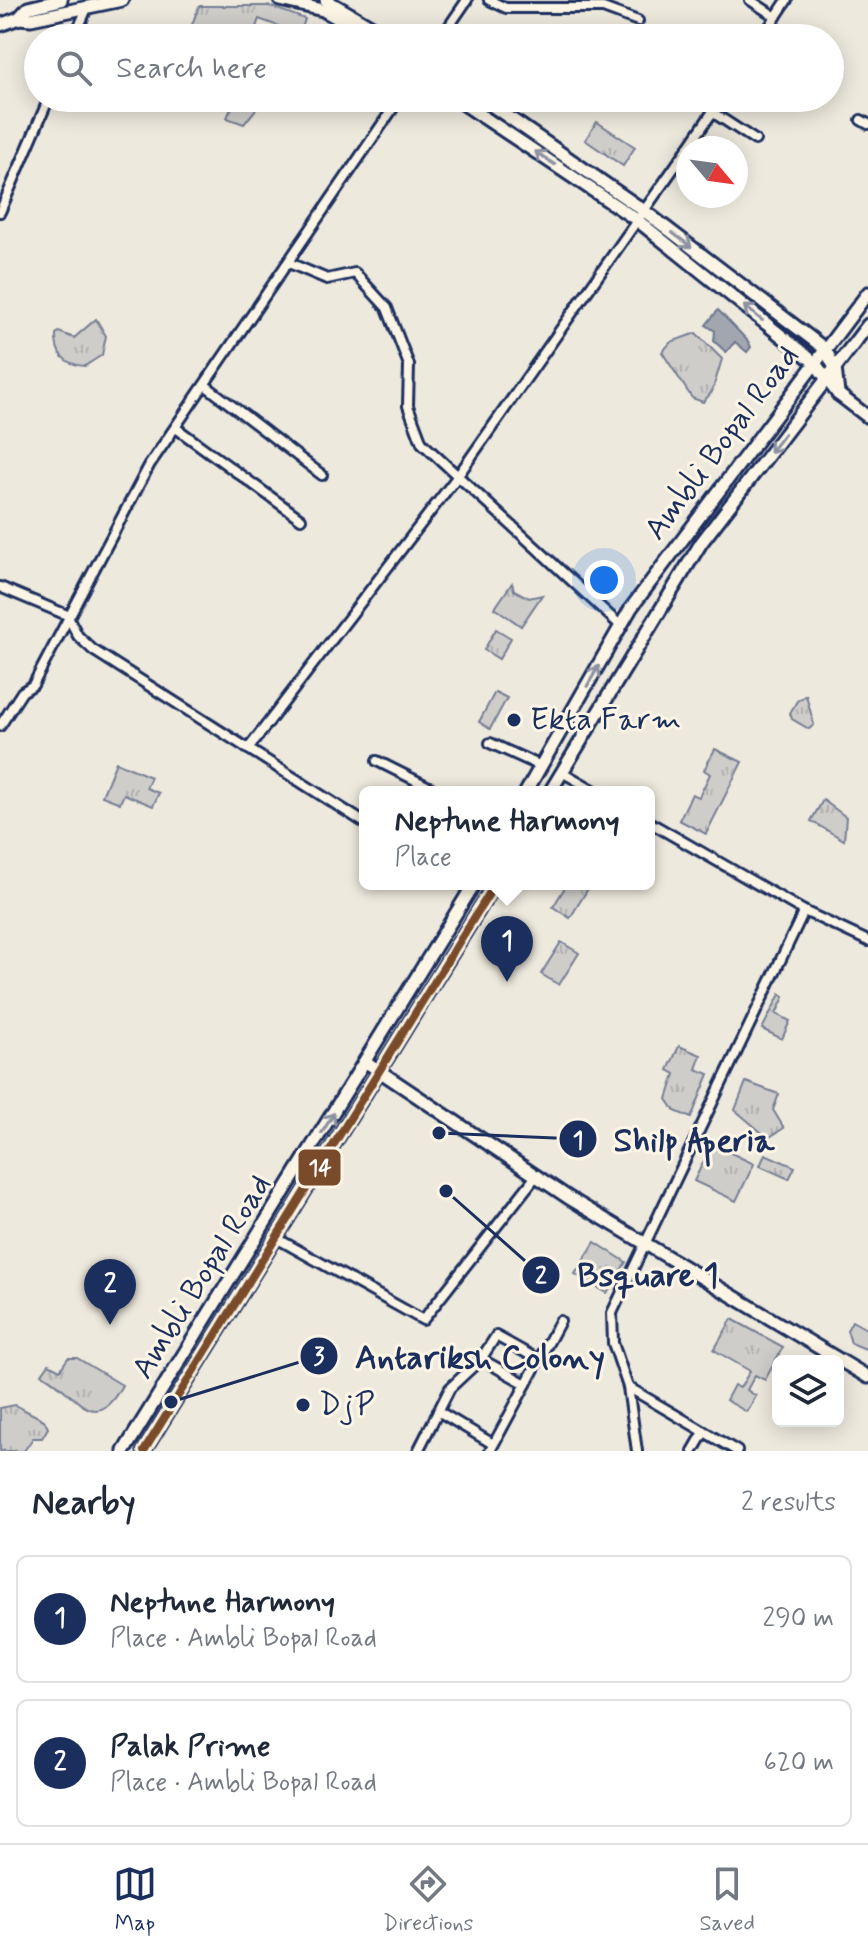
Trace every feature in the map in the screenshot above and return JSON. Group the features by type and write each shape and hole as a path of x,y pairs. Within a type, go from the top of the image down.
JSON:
{"street":[{"path":"19,18 28,8 61,0"},
{"path":"0,25 19,18 31,19 122,0"},
{"path":"280,0 320,2 363,24"},
{"path":"451,24 467,0"},
{"path":"489,0 506,8 603,8 638,21"},
{"path":"750,0 776,17"},
{"path":"771,24 787,0"},
{"path":"320,2 352,24"},
{"path":"80,24 88,6"},
{"path":"0,212 43,112"},
{"path":"0,726 22,692 33,685 67,615 150,464 391,112"},
{"path":"477,112 640,215 814,362 825,382 868,417"},
{"path":"500,112 825,349 835,368 838,394"},
{"path":"696,136 712,112 755,140"},
{"path":"248,749 457,477 676,165"},
{"path":"289,263 327,279 355,273 387,308 409,365 408,406 422,443 621,626"},
{"name":"Ambli Bopal Road","path":"529,786 621,626 868,293"},
{"name":"Ambli Bopal Road","path":"554,786 701,543 868,325"},
{"path":"205,385 322,475"},
{"path":"176,428 301,519"},
{"path":"0,587 67,615 71,627 93,650 359,819"},
{"path":"490,743 541,766"},
{"path":"377,761 427,786"},
{"path":"562,772 586,786"},
{"path":"655,825 804,911 868,941"},
{"name":"Ambli Bopal Road","path":"124,1451 471,890"},
{"name":"Ambli Bopal Road","path":"144,1451 382,1071 491,890"},
{"path":"637,1451 628,1387 613,1343 612,1313 623,1284 646,1245 804,911"},
{"path":"366,1062 536,1176 868,1377"},
{"path":"278,1239 423,1320 536,1176"},
{"path":"438,1411 492,1447 560,1321"},
{"path":"418,1451 450,1388 481,1359 496,1336 539,1360"},
{"path":"481,1359 526,1384"},
{"path":"628,1387 737,1451"},
{"path":"693,1451 704,1432"}],"green space":[{"path":"199,6 269,6 305,19 303,24 273,24 259,19 257,24 192,24"},
{"path":"230,112 254,112 244,124 227,118"},
{"path":"597,122 635,147 623,166 585,140"},
{"path":"96,319 106,336 102,355 85,366 67,361 59,353 56,334 59,332 74,338"},
{"path":"696,333 722,359 712,392 703,402 692,398 662,352 671,342"},
{"path":"512,583 514,590 529,598 542,595 521,626 495,608"},
{"path":"496,629 511,638 499,659 484,650"},
{"path":"495,692 507,698 490,729 479,722"},
{"path":"806,695 814,725 809,729 792,719 790,713 797,701"},
{"path":"715,749 742,762 706,834 679,820 692,794 699,797 710,774 704,770"},
{"path":"116,762 151,777 146,788 159,793 153,806 124,794 120,803 102,796"},
{"path":"823,800 846,817 844,840 811,821"},
{"path":"563,890 587,890 570,918 553,907"},
{"path":"561,942 579,953 559,985 541,974"},
{"path":"780,994 784,997 776,1014 790,1021 782,1039 762,1029"},
{"path":"679,1046 701,1055 696,1069 709,1074 691,1118 675,1111 667,1099 675,1074 668,1070"},
{"path":"746,1082 779,1094 773,1110 784,1128 768,1138 735,1110"},
{"path":"712,1144 754,1164 736,1201 694,1181"},
{"path":"765,1154 795,1167 789,1179 760,1166"},
{"path":"595,1242 626,1262 607,1293 575,1274"},
{"path":"732,1319 783,1347 779,1355 772,1355 772,1367 765,1380 755,1375 747,1390 756,1396 747,1412 726,1400 734,1385 740,1388 750,1371 714,1350"},
{"path":"852,1321 868,1330 868,1350 851,1343 847,1330"},
{"path":"68,1358 77,1358 122,1385 112,1401 93,1410 42,1374 49,1364 60,1370"},
{"path":"15,1405 44,1420 48,1428 42,1438 33,1438 24,1451 0,1451 0,1408"}],"shaded area":[{"path":"718,310 748,341 751,347 747,352 735,342 726,352 714,341 715,331 706,325"}],"transit line":[{"name":"14","path":"144,1451 491,890"}],"place":[{"name":"Ekta Farm","path":"514,720"},
{"name":"Neptune Harmony","path":"507,982"},
{"name":"Shilp Aperia","path":"439,1133"},
{"name":"Bsquare 1","path":"446,1191"},
{"name":"Palak Prime","path":"110,1325"},
{"name":"Antariksh Colony","path":"171,1402"},
{"name":"DjP","path":"303,1405"}]}
